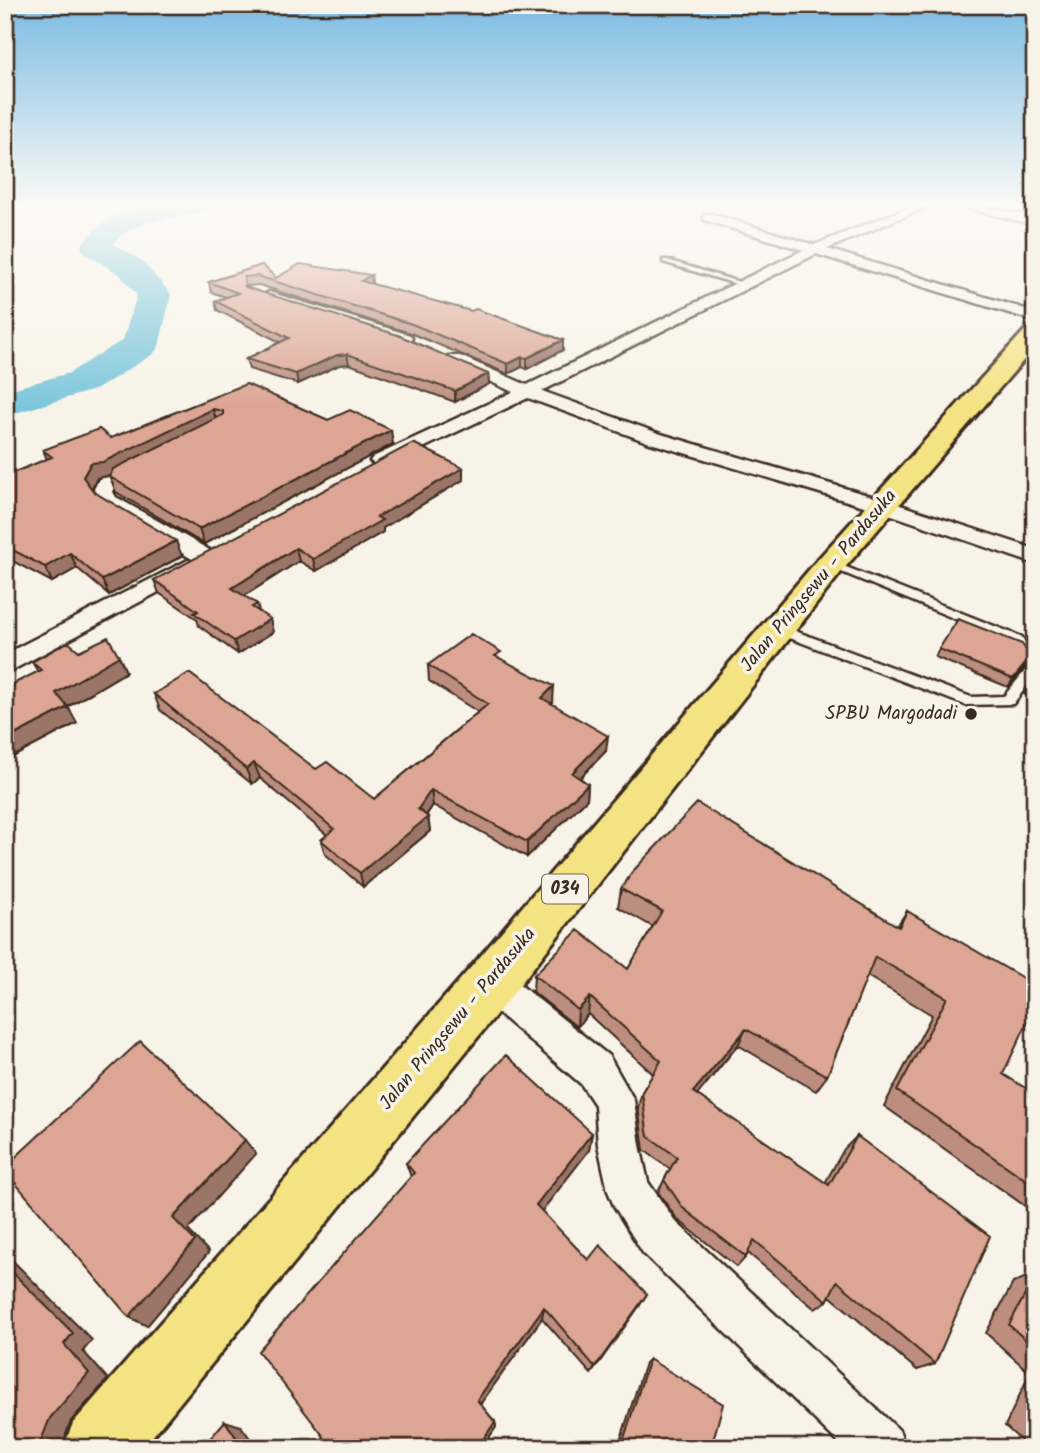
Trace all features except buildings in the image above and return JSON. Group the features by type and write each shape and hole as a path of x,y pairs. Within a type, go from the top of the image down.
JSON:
{"main road":[{"name":"Jalan Pringsewu - Pardasuka","path":"98,1448 490,983 831,564 1035,333"}],"street":[{"path":"361,471 769,273"},
{"path":"893,273 1035,317"},
{"path":"253,291 350,319 418,344"},
{"path":"442,354 526,391 654,438 881,505 1035,556"},
{"path":"5,665 211,554 110,501 102,493 112,480"},
{"path":"490,983 595,1070 614,1100 619,1145 629,1191 659,1237 881,1448"}],"lane":[{"path":"704,273 745,285"},
{"path":"778,629 970,702 1008,701 1035,665 1018,640 831,564"}],"waterway":[{"path":"5,404 83,381 140,346 154,294 135,273"}],"place":[{"name":"SPBU Margodadi","path":"971,714"}]}
